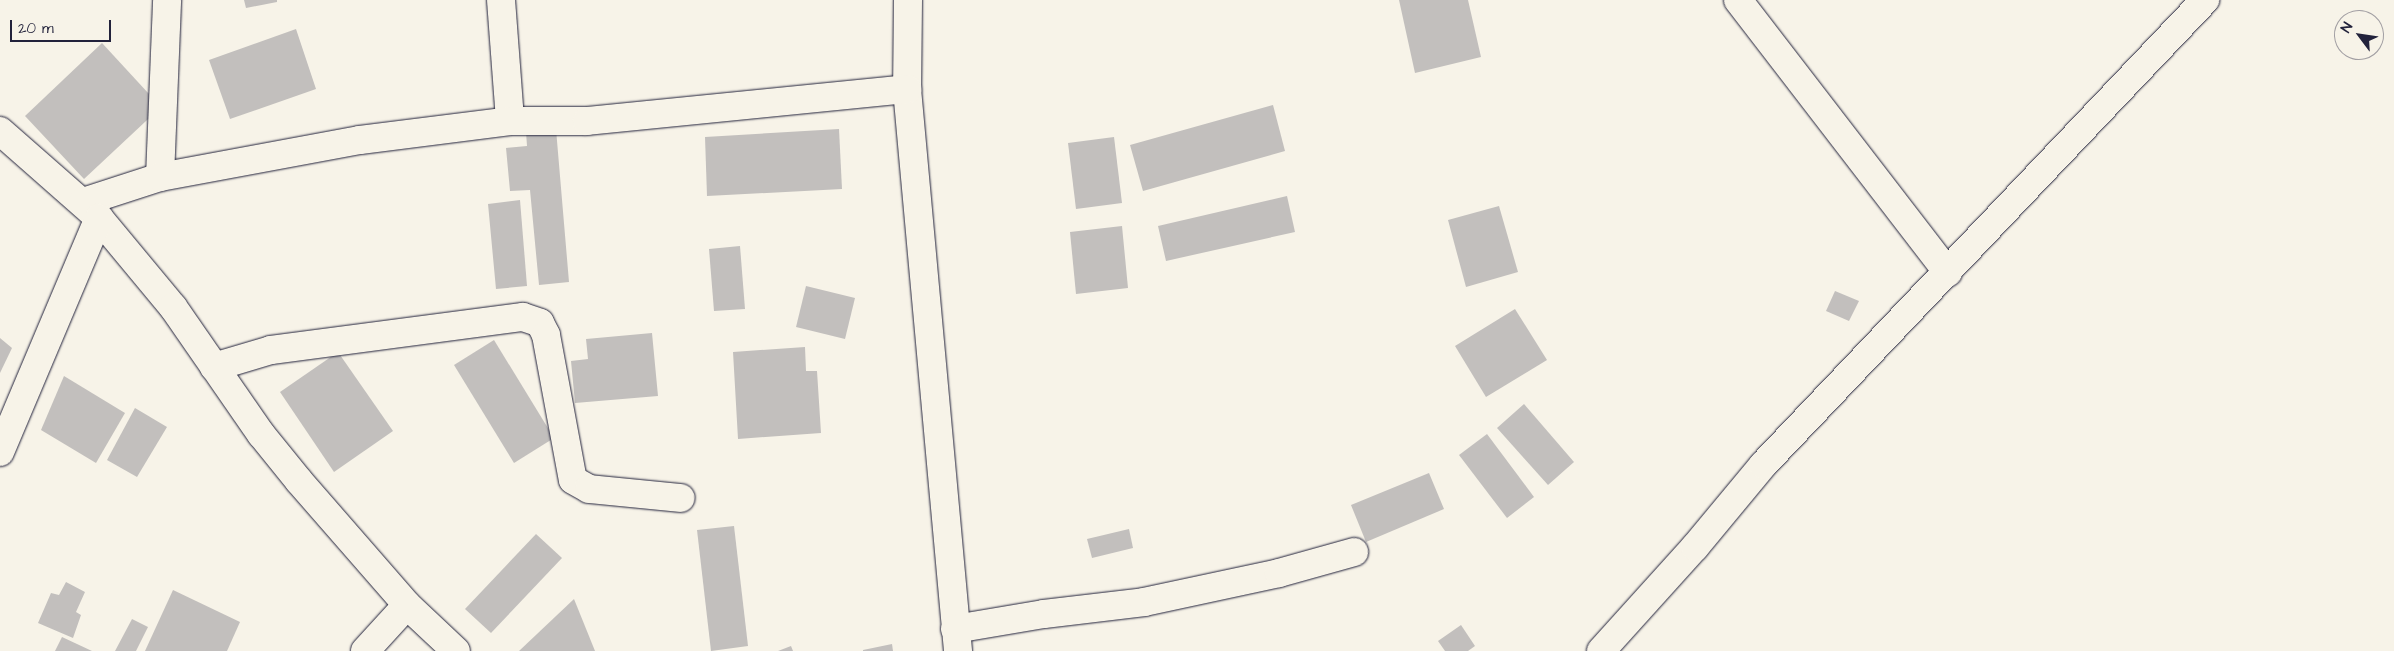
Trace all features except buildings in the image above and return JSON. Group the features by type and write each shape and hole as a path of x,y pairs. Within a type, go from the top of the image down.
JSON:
{"street":[{"path":"160,177 167,0"},
{"path":"501,0 510,121"},
{"path":"908,0 907,90 957,640 1044,614 1144,602 1279,573 1354,552"},
{"path":"1738,0 1948,273"},
{"path":"1601,651 1695,548 1763,465 1948,273 2205,0"},
{"path":"0,452 91,210 160,177 360,140 510,121 587,121 907,90"},
{"path":"0,131 91,210 173,307 272,448 407,605 456,651"},
{"path":"214,367 271,350 523,317 540,323 546,335 573,480 589,489 681,498"},
{"path":"365,651 407,605"}]}
